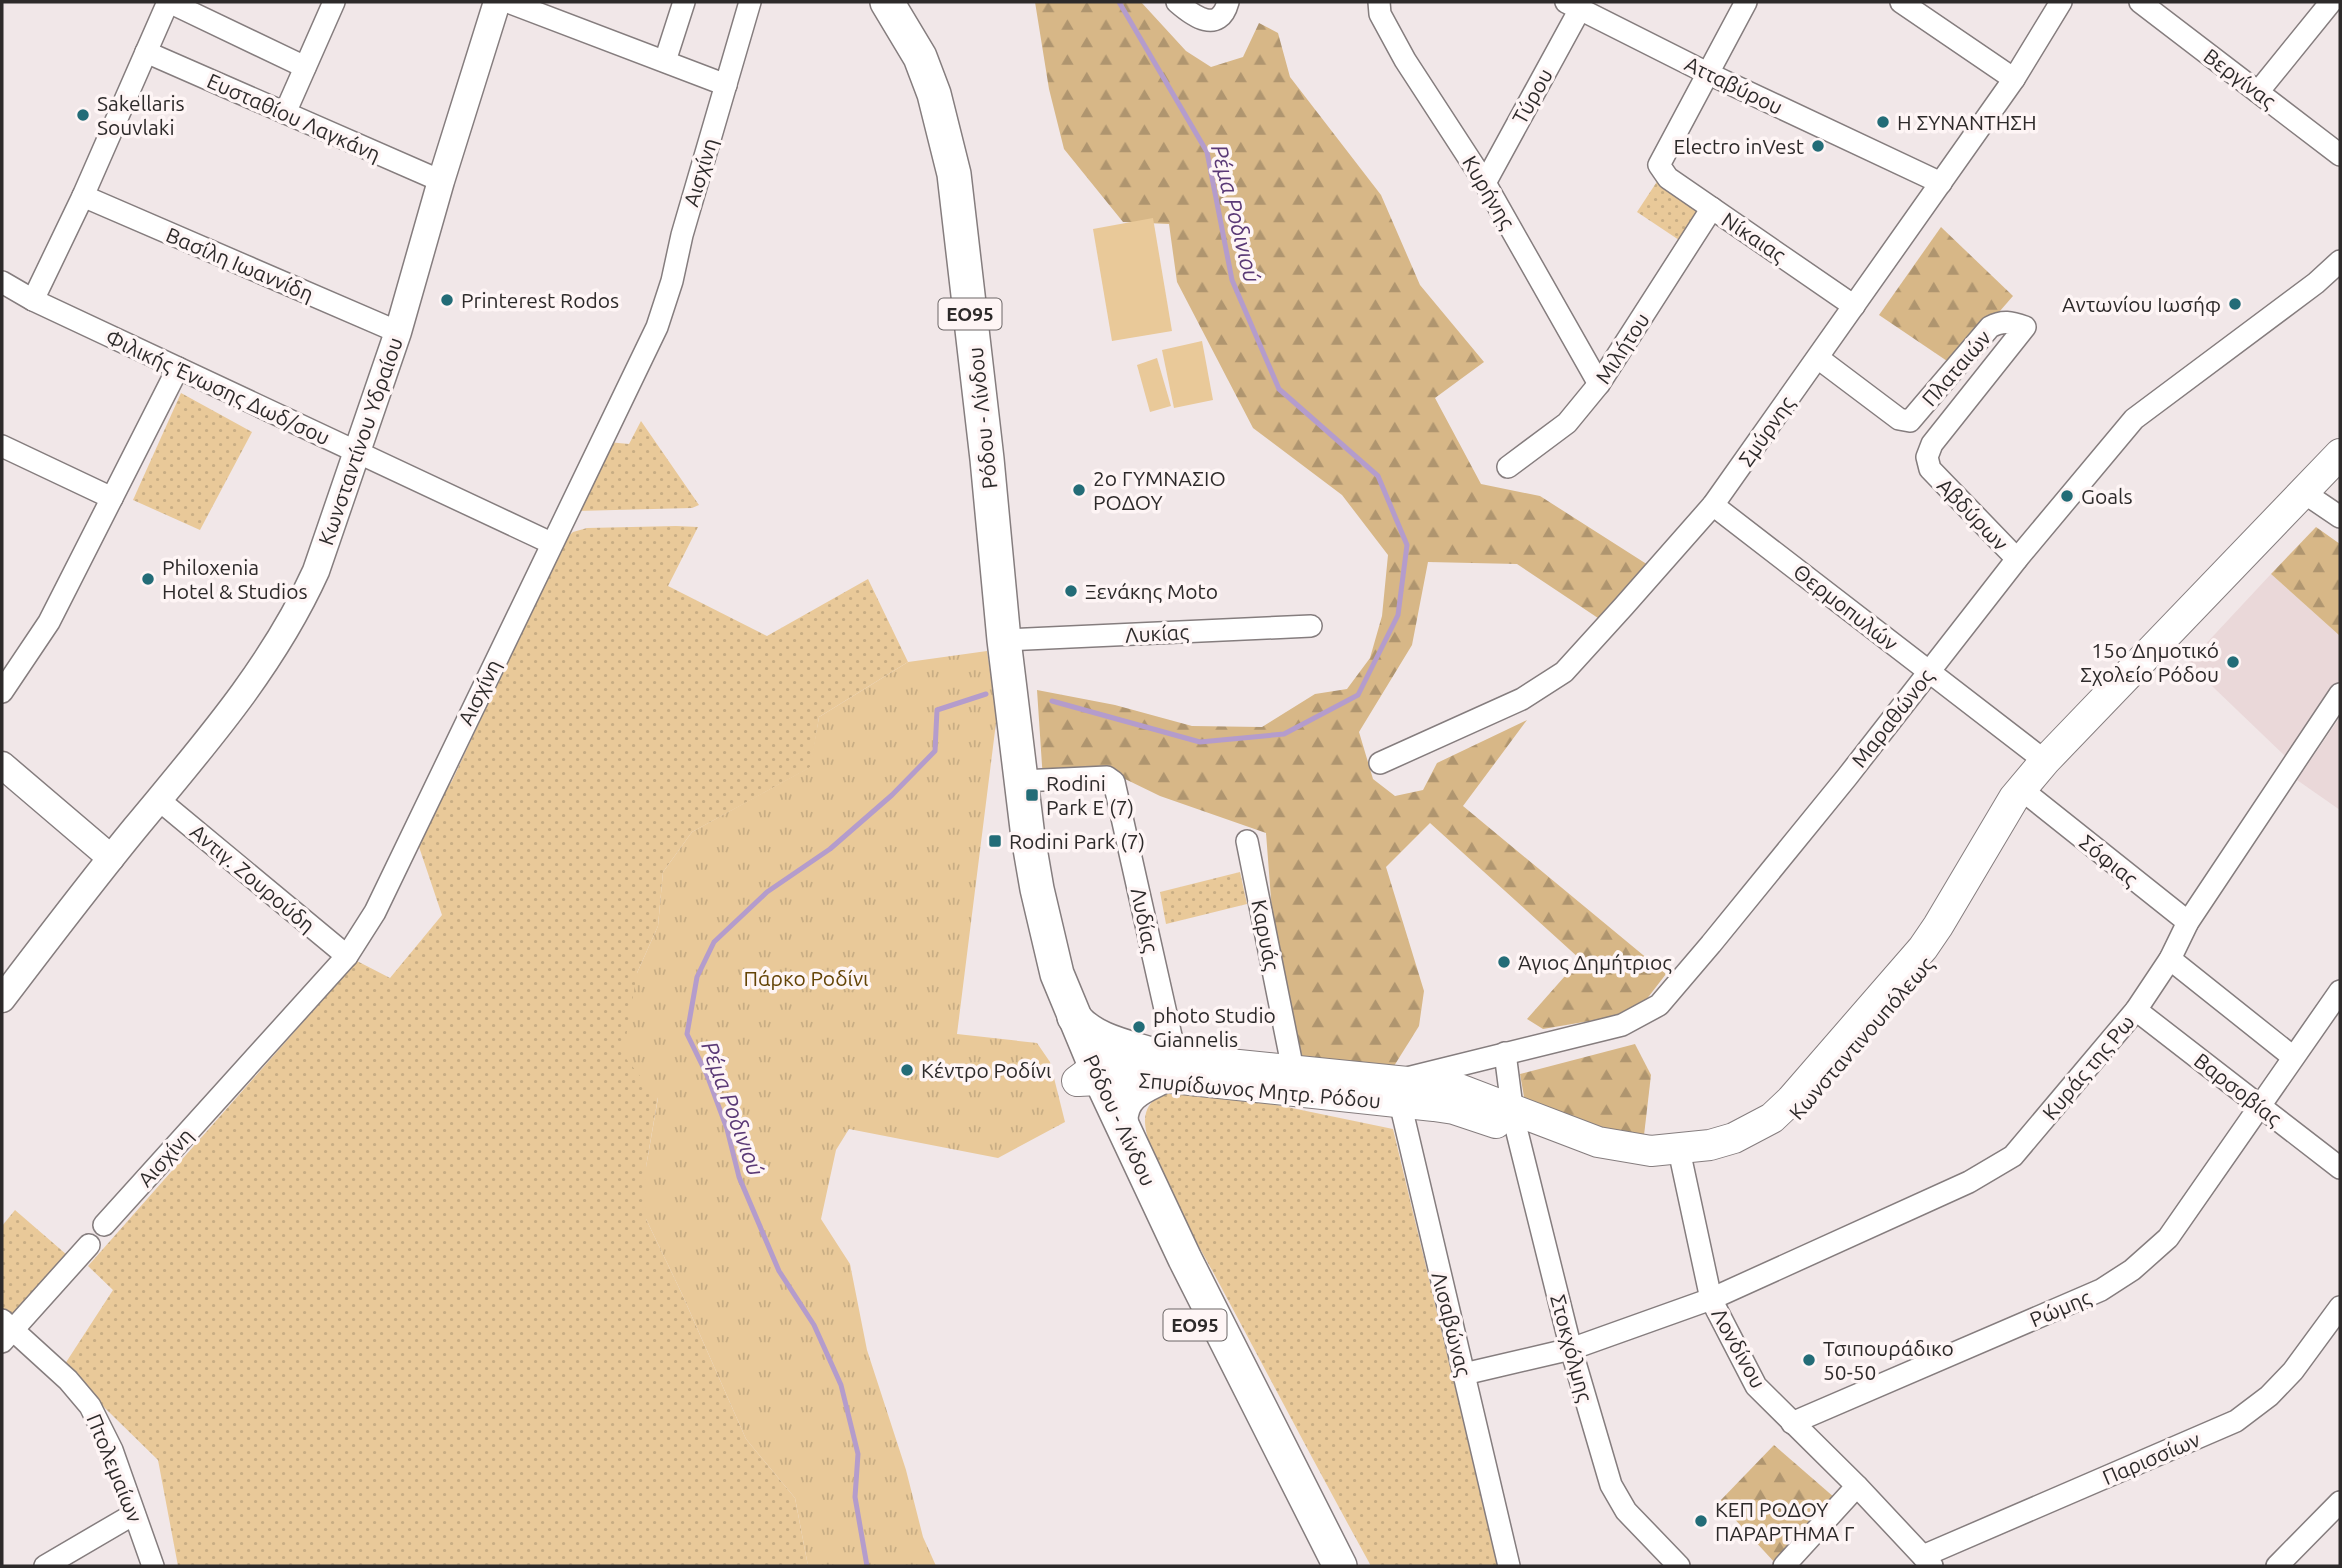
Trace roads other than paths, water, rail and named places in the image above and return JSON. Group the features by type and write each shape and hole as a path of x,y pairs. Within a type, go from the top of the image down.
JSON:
{"main road":[{"name":"Ρόδου - Λίνδου","path":"887,2 920,57 934,94 954,174 1021,780 1028,836 1048,942 1091,1076 1166,1268 1317,1566"},
{"name":"Κωνσταντινουπόλεως","path":"1681,1158 1752,1130 1772,1118 1791,1100 1923,948 2014,798 2045,761 2340,454"},
{"name":"Ρόδου - Λίνδου","path":"1004,640 999,764 1007,840 1027,945 1038,981 1091,1076 1121,1121 1185,1259 1340,1566"},
{"name":"Κωνσταντινουπόλεως","path":"1408,1093 1459,1089 1514,1120 1598,1142 1705,1161 1772,1135 1795,1118 1943,942 2031,797 2045,761"},
{"path":"1074,1017 1085,1029 1098,1037 1166,1064 1129,1096 1122,1107 1121,1121"},
{"name":"Σπυρίδωνος Μητρ. Ρόδου","path":"1091,1076 1166,1064 1293,1070 1408,1093"},
{"name":"Σπυρίδωνος Μητρ. Ρόδου","path":"1166,1064 1408,1093"}],"street":[{"path":"33,300 83,196 169,2 305,67"},
{"path":"285,113 334,2"},
{"name":"Κωνσταντίνου Υδραίου","path":"2,999 264,666 316,571 398,332 497,2"},
{"path":"508,2 726,85"},
{"path":"665,61 684,2"},
{"name":"Αισχίνη","path":"104,1225 346,956 375,912 657,327 750,2"},
{"path":"1177,2 1193,17 1207,20 1223,10"},
{"name":"Κυρήνης","path":"1379,2 1380,14 1405,60 1485,183 1599,384"},
{"path":"1707,73 1746,2"},
{"path":"1901,2 2014,79"},
{"name":"Σμύρνης","path":"1380,763 1522,699 1564,672 1713,505 2014,79 2061,2"},
{"name":"Βεργίνας","path":"2140,2 2340,155"},
{"path":"2258,92 2331,2"},
{"name":"Τύρου","path":"1485,183 1573,5"},
{"name":"Ατταβύρου","path":"1573,5 1707,73 1941,183"},
{"name":"Ευσταθίου Λαγκάνη","path":"146,52 442,181"},
{"name":"Νίκαιας","path":"1707,73 1659,165 1668,178 1854,306"},
{"name":"Βασίλη Ιωαννίδη","path":"83,196 398,332"},
{"name":"Μιλήτου","path":"1508,467 1567,423 1599,384 1712,208"},
{"name":"Μαραθώνος","path":"1408,1093 1505,1053 1622,1025 1659,1005 1728,923 2017,559 2134,419 2316,283 2340,261"},
{"name":"Φιλικής Ένωσης Δωδ/σου","path":"2,282 33,300 551,543"},
{"name":"Πλαταιών","path":"1818,358 1899,419 1910,421 1990,327 2000,322 2011,322 2025,327 1932,444 1927,457 1930,469"},
{"path":"2,692 50,621 178,368"},
{"path":"2,446 112,498"},
{"name":"Αβδύρων","path":"1930,469 2017,559"},
{"path":"2303,492 2340,517"},
{"name":"Θερμοπυλών","path":"1713,505 2045,761"},
{"name":"Λυκίας","path":"1004,640 1311,626"},
{"name":"Κυράς της Ρω","path":"1464,1374 1571,1349 1711,1299 1969,1182 2013,1156 2136,1010 2170,959 2188,922 2340,694"},
{"path":"2,765 107,863"},
{"name":"Λυδίας","path":"1021,780 1107,777 1114,782 1166,1064"},
{"path":"2,782 107,863"},
{"name":"Σόφιας","path":"2031,797 2188,922"},
{"name":"Αντιγ. Ζουρούδη","path":"159,800 346,956"},
{"name":"Καρυάς","path":"1247,841 1293,1070"},
{"path":"2170,959 2293,1057"},
{"name":"Ρώμης","path":"1792,1423 2101,1290 2132,1270 2168,1238 2340,991"},
{"name":"Βαρσοβίας","path":"2136,1010 2340,1168"},
{"name":"Στοκχόλμης","path":"1505,1053 1514,1120 1571,1349 1611,1485 1626,1510 1679,1566"},
{"name":"Λισαβώνας","path":"1408,1093 1464,1374 1509,1566"},
{"name":"Λονδίνου","path":"1681,1158 1711,1299 1756,1385 1928,1561"},
{"path":"5,1330 89,1245"},
{"name":"Παρισσίων","path":"1928,1561 2236,1421 2269,1396 2293,1371 2340,1307"},
{"name":"Πτολεμαίων","path":"5,1330 68,1380 90,1406 113,1450 153,1566"},
{"path":"1784,1566 1857,1486"},
{"path":"2277,1566 2340,1502"},
{"path":"44,1566 134,1514"}],"waterway":[{"name":"Ρέμα Ροδινιού","path":"1052,701 1200,742 1284,734 1358,695 1398,615 1407,545 1378,476 1279,389 1232,280 1207,152 1119,2"},
{"name":"Ρέμα Ροδινιού","path":"867,1566 855,1497 858,1454 841,1385 814,1325 779,1271 739,1177 727,1129 707,1075 687,1034 697,977 714,942 767,892 830,849 892,795 935,751 937,710 986,694"}],"place":[{"name":"Sakellaris Souvlaki","path":"83,115"},
{"name":"Η ΣΥΝΑΝΤΗΣΗ","path":"1883,122"},
{"name":"Electro inVest","path":"1818,146"},
{"name":"Printerest Rodos","path":"447,300"},
{"name":"Αντωνίου Ιωσήφ","path":"2235,304"},
{"name":"2ο ΓΥΜΝΑΣΙΟ ΡΟΔΟΥ","path":"1079,490"},
{"name":"Goals","path":"2067,496"},
{"name":"Philoxenia Hotel & Studios","path":"148,579"},
{"name":"Ξενάκης Moto","path":"1071,591"},
{"name":"15ο Δημοτικό Σχολείο Ρόδου","path":"2233,662"},
{"name":"Rodini Park E (7)","path":"1032,795"},
{"name":"Rodini Park (7)","path":"995,841"},
{"name":"Άγιος Δημήτριος","path":"1504,962"},
{"name":"photo Studio Giannelis","path":"1139,1027"},
{"name":"Κέντρο Ροδίνι","path":"907,1070"},
{"name":"Τσιπουράδικο 50-50","path":"1809,1360"},
{"name":"ΚΕΠ ΡΟΔΟΥ ΠΑΡΑΡΤΗΜΑ Γ","path":"1701,1521"}],"park label":[{"name":"Πάρκο Ροδίνι","path":"806,978"}]}
